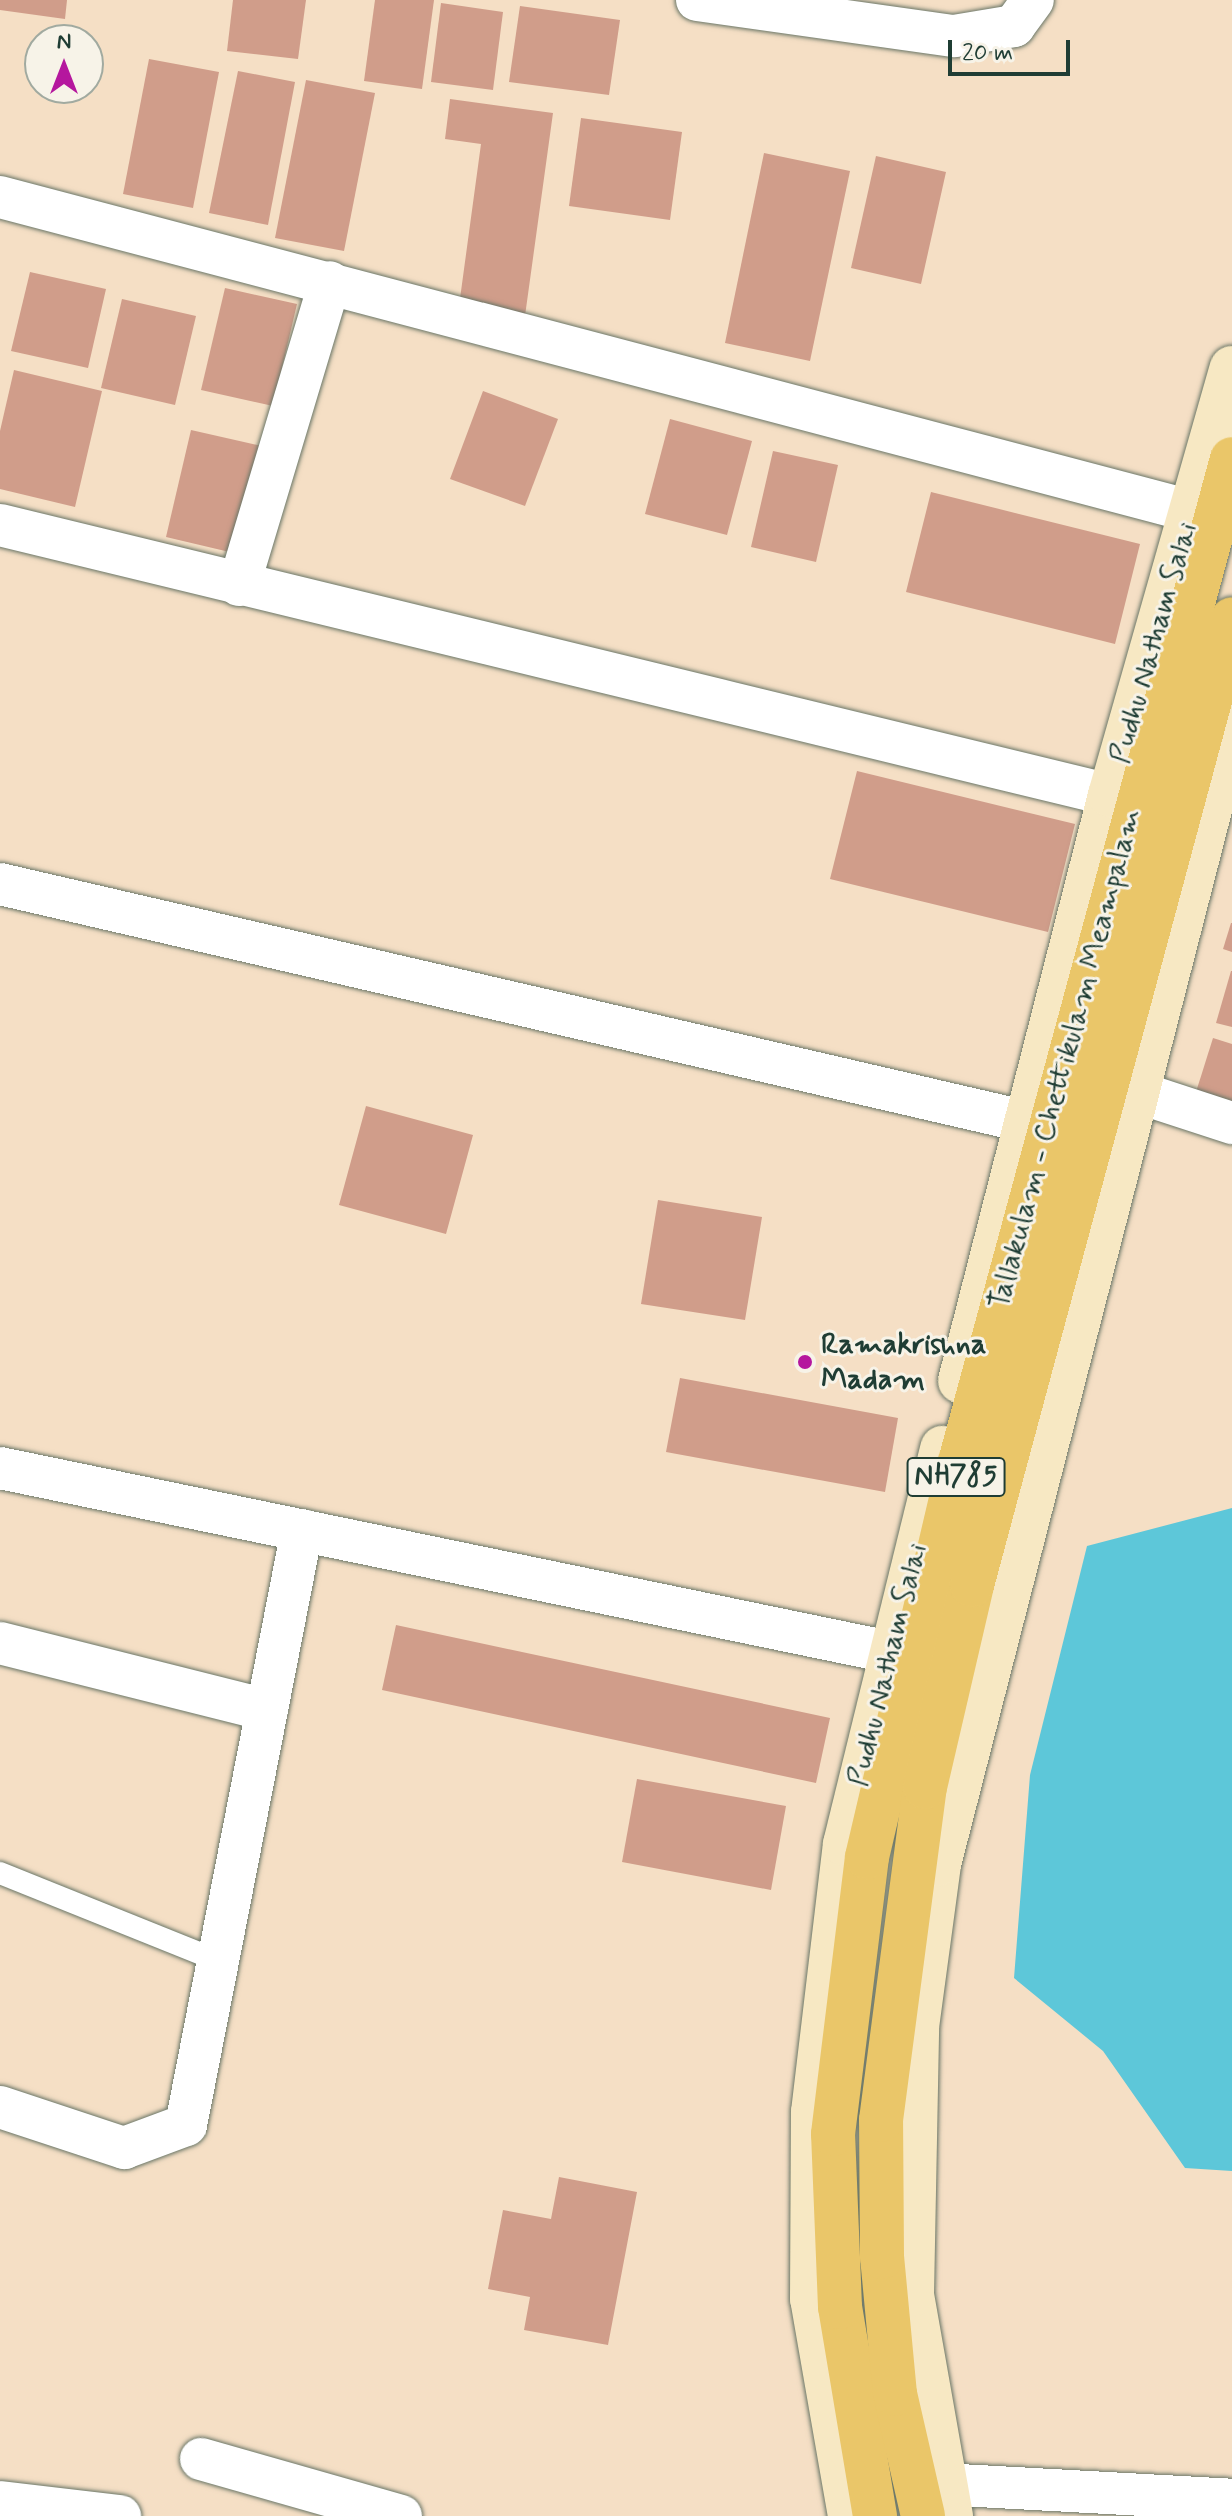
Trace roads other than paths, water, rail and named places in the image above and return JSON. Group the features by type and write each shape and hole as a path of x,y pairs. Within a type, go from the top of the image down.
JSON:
{"highway":[{"name":"Tallakulam - Chettikulam Meampalam","path":"875,2516 840,2307 833,2134 864,1872 960,1462 1232,459"},
{"name":"Tallakulam - Chettikulam Meampalam","path":"938,2505 895,2394 882,2257 881,2120 925,1787 972,1585 1232,619"}],"main road":[{"name":"Pudhu Natham Salai","path":"850,2516 812,2299 813,2112 827,1948 889,1652 1110,795 1232,368"},
{"path":"938,2505 912,2295 917,2027 931,1923 982,1678 1137,1092 1219,830 1232,724"}],"street":[{"path":"697,0 954,36 1014,26 1033,0"},
{"path":"0,197 1191,511"},
{"path":"239,585 330,282"},
{"path":"0,525 1110,795"},
{"path":"0,884 1028,1122"},
{"path":"1137,1092 1232,1123"},
{"path":"0,1468 889,1652"},
{"path":"0,2107 124,2148 186,2125 302,1530"},
{"path":"0,1643 267,1710"},
{"path":"201,2459 401,2516"},
{"path":"938,2505 1232,2500"},
{"path":"0,2502 120,2516"}],"lane":[{"path":"0,1873 219,1961"}],"water":[{"path":"1232,1508 1232,2171 1185,2168 1103,2051 1014,1978 1030,1775 1087,1546"}],"place":[{"name":"Ramakrishna Madam","path":"805,1362"}]}
